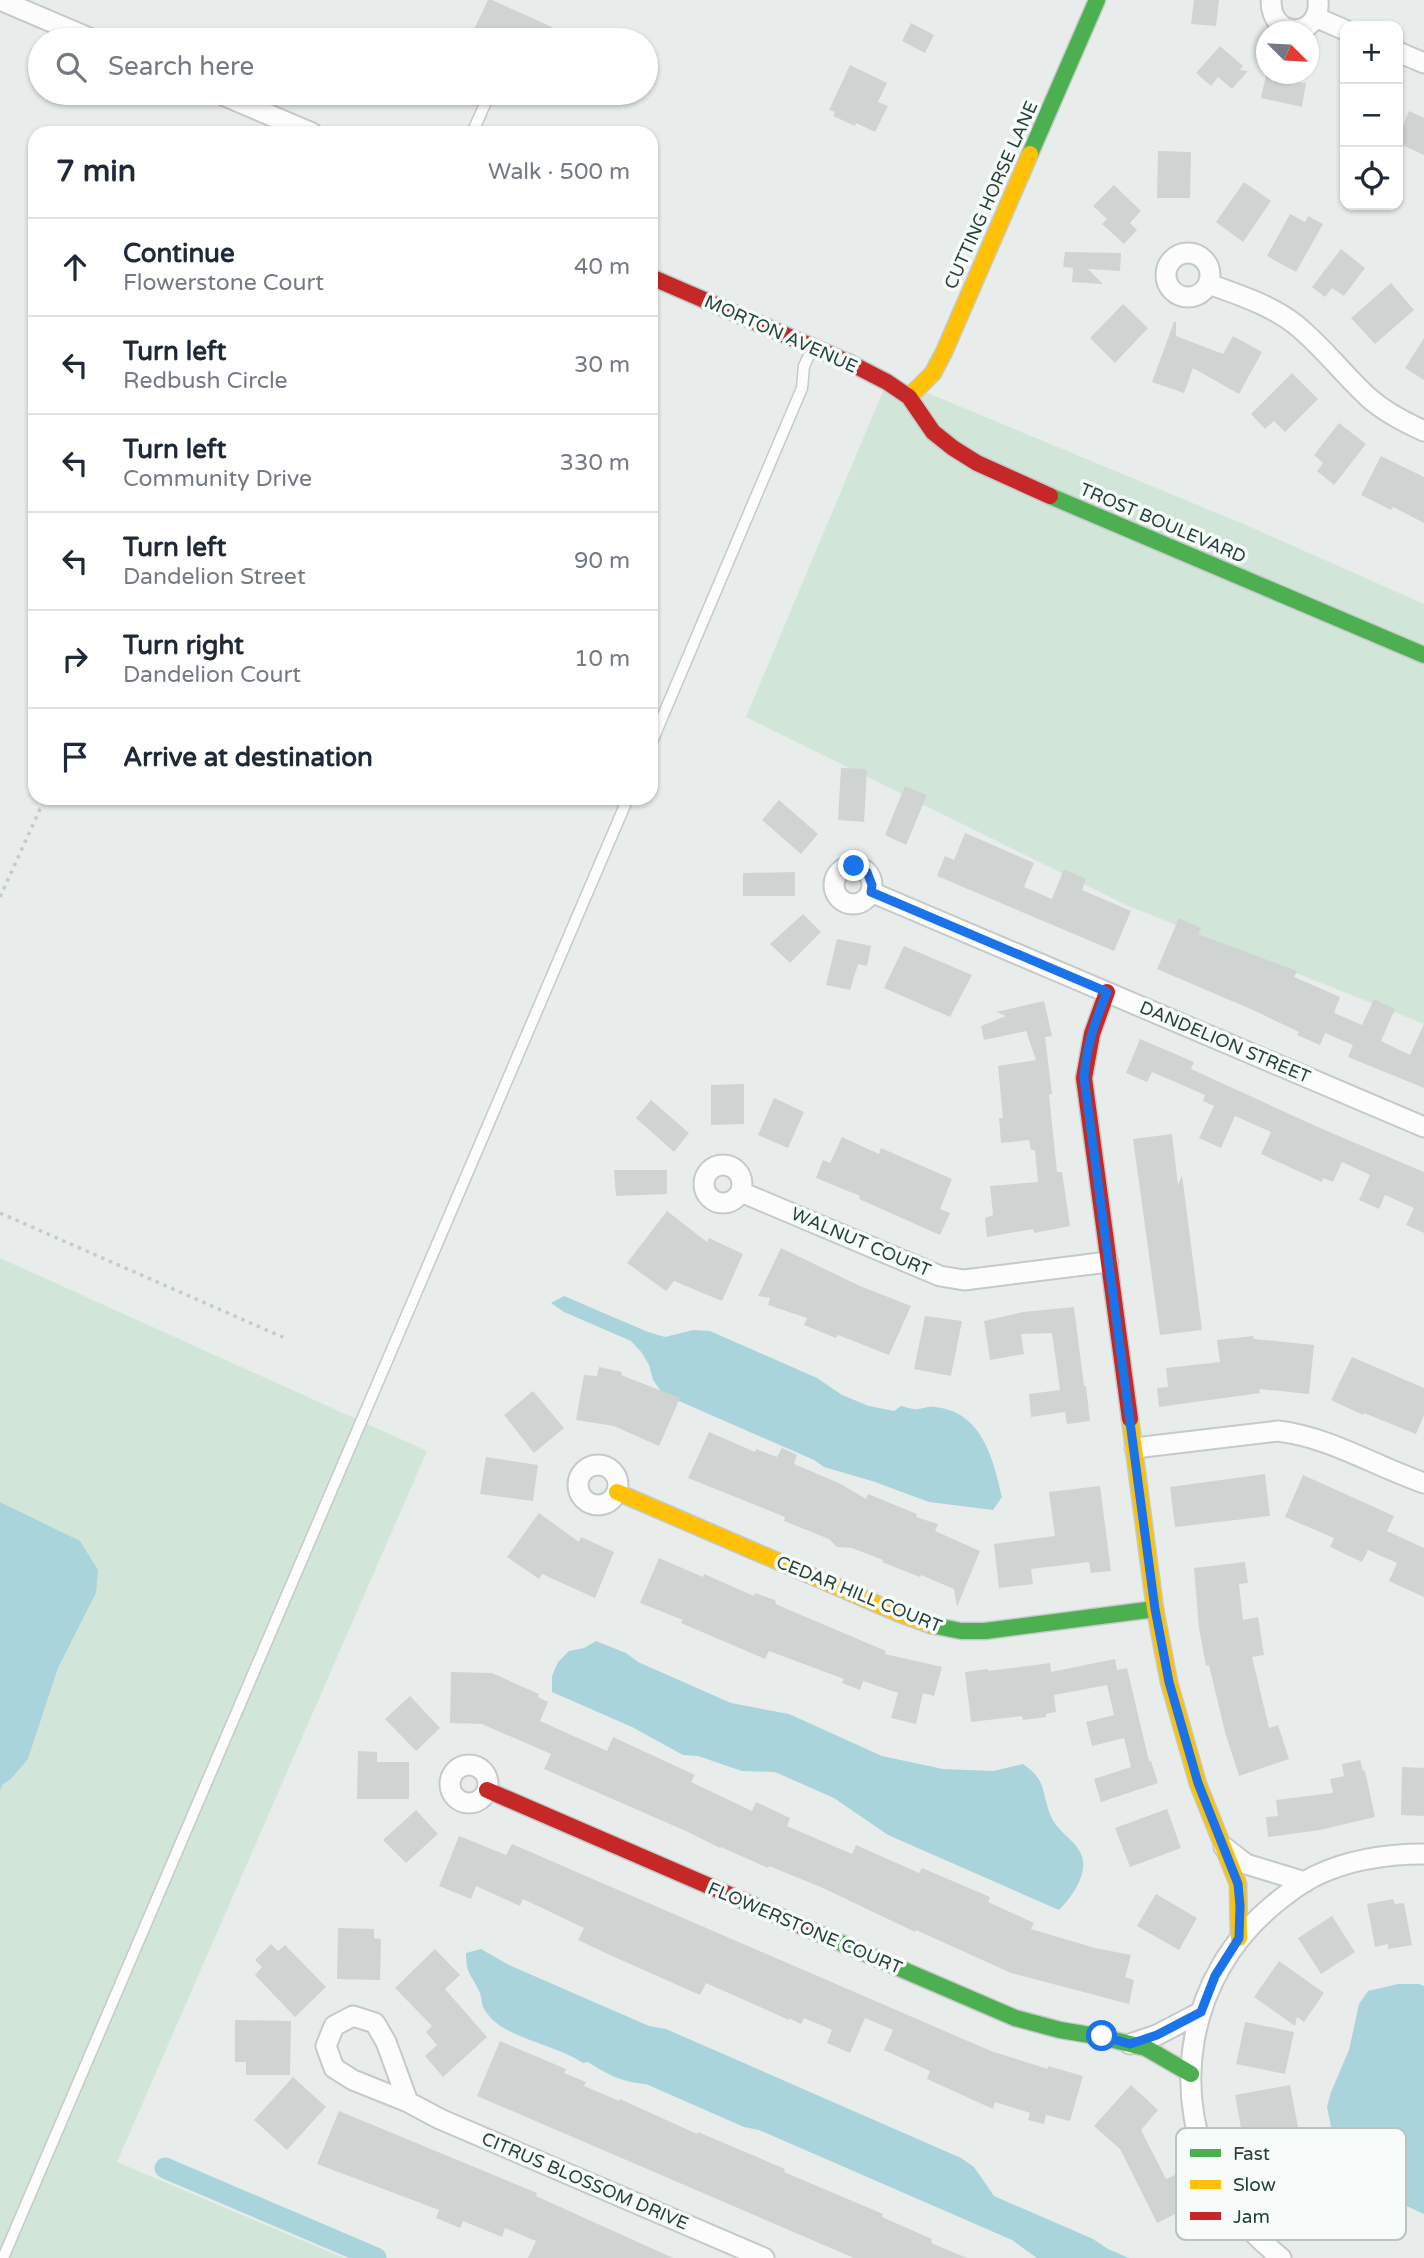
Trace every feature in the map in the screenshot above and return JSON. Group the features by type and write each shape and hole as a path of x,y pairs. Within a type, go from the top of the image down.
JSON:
{"street":[{"name":"CUTTING HORSE LANE","path":"909,397 933,373 944,352 1097,0"},
{"path":"1271,0 1274,19 1279,25 1290,30 1308,25 1316,9 1340,26"},
{"path":"0,1 65,28"},
{"path":"1403,54 1424,63"},
{"path":"246,105 296,126"},
{"name":"MORTON AVENUE","path":"658,280 869,373 909,397"},
{"path":"1209,284 1273,310 1296,325 1370,398 1396,417 1424,431"},
{"name":"TROST BOULEVARD","path":"909,397 933,432 977,463 1424,655"},
{"name":"DANDELION STREET","path":"871,892 1424,1127"},
{"path":"1107,992 1090,1035 1084,1078 1155,1609 1169,1682 1198,1783 1238,1884 1239,1938"},
{"name":"WALNUT COURT","path":"741,1192 940,1276 964,1280 1108,1262"},
{"path":"1135,1448 1278,1431 1298,1433 1424,1483"},
{"name":"CEDAR HILL COURT","path":"617,1492 900,1615 941,1630 962,1633 985,1631 1155,1609"},
{"name":"FLOWERSTONE COURT","path":"487,1790 1015,2018 1146,2048 1191,2074"},
{"path":"1223,1846 1246,1864 1305,1882"},
{"path":"1196,2128 1191,2074 1195,2030 1215,1976 1239,1938 1256,1919 1289,1892 1334,1868 1388,1854 1424,1854"},
{"path":"1130,2044 1157,2035 1201,2012"},
{"name":"CITRUS BLOSSOM DRIVE","path":"408,2102 386,2042 375,2023 353,2016 334,2026 326,2046 334,2068 353,2080 764,2258"},
{"path":"1261,2240 1281,2258"}],"lane":[{"path":"475,126 485,105"},
{"path":"658,728 803,388 804,366 813,347"},
{"path":"3,2258 625,805"}],"path":[{"path":"0,897 42,805"},
{"path":"0,1213 288,1339"}],"green space":[{"path":"889,377 1248,526 1424,604 1424,1024 1126,905 746,717"},
{"path":"0,1258 427,1451 117,2162 344,2258 0,2258 0,1791 2,1785 11,1779 28,1759 58,1668 96,1593 24,1515 0,1502"}],"water":[{"path":"564,1296 665,1337 693,1330 710,1331 817,1378 842,1395 869,1406 894,1411 901,1406 950,1410 964,1417 983,1439 1002,1497 993,1510 929,1502 824,1467 814,1460 663,1394 653,1380 642,1353 631,1341 564,1312 551,1303"},
{"path":"0,1502 80,1541 98,1570 96,1593 58,1668 28,1759 11,1779 2,1785 0,1791"},
{"path":"596,1641 731,1703 789,1714 882,1756 943,1769 993,1771 1023,1764 1040,1781 1053,1820 1080,1852 1083,1859 1082,1875 1059,1910 888,1835 834,1798 775,1772 742,1771 698,1756 683,1755 632,1727 552,1692 552,1676 558,1662 569,1651 584,1648"},
{"path":"481,1949 509,1965 649,2026 666,2029 961,2158 974,2167 994,2196 1093,2239 1129,2258 1037,2258 1012,2240 759,2130 744,2127 646,2084 616,2077 588,2062 583,2063 558,2050 515,2034 492,2019 484,2009 480,1993 468,1971 466,1953"},
{"path":"1398,1984 1424,1986 1424,2214 1406,2206 1406,2128 1331,2128 1327,2107 1331,2092 1349,2050 1359,2004 1368,1991"}],"building":[{"path":"488,0 552,27 552,28 474,28"},
{"path":"1194,0 1219,0 1216,26 1191,24"},
{"path":"911,23 934,35 925,53 902,41"},
{"path":"1220,46 1243,66 1240,70 1248,71 1232,89 1218,77 1211,86 1196,73"},
{"path":"850,65 887,83 878,102 888,106 875,132 833,116 835,112 829,110"},
{"path":"1264,84 1306,84 1302,107 1261,98"},
{"path":"1409,111 1424,118 1424,155 1403,145 1403,126"},
{"path":"1158,151 1191,152 1190,198 1157,198"},
{"path":"1244,182 1271,201 1243,242 1216,222"},
{"path":"1114,185 1141,211 1130,223 1137,230 1124,244 1102,224 1107,219 1093,206"},
{"path":"1290,214 1305,222 1308,216 1323,224 1296,272 1267,256"},
{"path":"1341,249 1365,268 1344,296 1332,288 1325,297 1312,287"},
{"path":"1065,252 1121,253 1120,271 1088,269 1103,284 1072,282 1073,268 1063,267"},
{"path":"1391,283 1414,310 1375,344 1351,318"},
{"path":"1123,304 1148,328 1115,363 1090,338"},
{"path":"1174,322 1176,336 1223,354 1233,336 1262,352 1239,394 1193,368 1184,393 1152,382"},
{"path":"1424,338 1424,380 1405,368"},
{"path":"1292,373 1318,399 1285,432 1274,421 1265,429 1251,414"},
{"path":"1339,423 1366,444 1334,485 1317,471 1323,463 1314,455"},
{"path":"1381,456 1424,477 1424,523 1361,495"},
{"path":"841,768 867,769 864,822 838,820"},
{"path":"905,786 927,795 906,845 885,835"},
{"path":"779,800 818,834 801,854 762,820"},
{"path":"965,833 1034,863 1024,887 1052,899 1064,869 1086,879 1082,890 1131,911 1114,951 937,876 945,856 954,860"},
{"path":"795,872 795,896 743,896 743,873"},
{"path":"803,914 821,932 790,963 770,944"},
{"path":"1179,918 1201,928 1198,934 1297,971 1294,977 1340,997 1334,1013 1362,1025 1374,999 1395,1009 1381,1041 1410,1055 1424,1024 1424,1088 1348,1057 1353,1045 1325,1033 1320,1045 1253,1010 1157,969"},
{"path":"837,939 871,946 867,966 858,964 850,990 826,985"},
{"path":"904,946 972,975 950,1017 884,988"},
{"path":"1044,1001 1052,1036 1045,1037 1057,1172 1062,1172 1070,1226 1034,1233 1033,1229 987,1237 985,1218 993,1215 990,1186 1038,1182 1035,1150 1031,1150 1029,1140 1001,1143 999,1118 1003,1118 998,1066 1036,1060 1026,1031 984,1040 981,1026 1006,1016 996,1012"},
{"path":"1140,1039 1194,1062 1191,1069 1424,1172 1424,1233 1406,1225 1414,1208 1385,1195 1379,1209 1359,1200 1370,1175 1342,1162 1333,1182 1323,1178 1322,1182 1261,1154 1271,1132 1235,1116 1221,1148 1199,1138 1214,1106 1203,1101 1205,1095 1152,1072 1147,1082 1126,1073"},
{"path":"744,1084 744,1124 711,1125 711,1085"},
{"path":"774,1098 804,1112 788,1148 758,1135"},
{"path":"651,1100 689,1133 674,1152 636,1118"},
{"path":"1172,1134 1178,1185 1182,1175 1202,1330 1160,1335 1133,1139"},
{"path":"842,1137 879,1154 881,1148 952,1179 940,1209 950,1213 940,1235 816,1178 823,1160 830,1163"},
{"path":"614,1170 667,1170 667,1194 616,1196"},
{"path":"667,1211 707,1242 709,1238 743,1254 722,1301 674,1281 666,1291 627,1263"},
{"path":"781,1248 860,1286 911,1306 889,1355 804,1325 807,1318 768,1305 770,1298 758,1296"},
{"path":"1074,1307 1090,1421 1067,1424 1065,1412 1031,1417 1029,1394 1060,1390 1052,1333 1021,1334 1024,1354 990,1360 984,1321 1023,1312"},
{"path":"925,1316 962,1321 951,1376 914,1369"},
{"path":"1253,1336 1254,1339 1314,1345 1309,1394 1259,1389 1260,1393 1159,1407 1157,1388 1168,1387 1166,1368 1220,1362 1217,1340"},
{"path":"1352,1357 1424,1388 1424,1415 1416,1434 1331,1400"},
{"path":"599,1367 622,1372 621,1375 680,1398 659,1446 614,1426 576,1420 584,1375 597,1376"},
{"path":"533,1391 564,1428 534,1453 504,1415"},
{"path":"709,1432 755,1452 756,1449 777,1457 782,1448 797,1455 794,1464 841,1484 866,1499 868,1494 917,1514 916,1517 938,1524 935,1531 980,1551 957,1607 954,1589 852,1548 837,1547 829,1539 784,1521 785,1517 688,1478"},
{"path":"486,1457 538,1465 533,1501 480,1494"},
{"path":"1265,1474 1270,1516 1175,1527 1170,1487"},
{"path":"1303,1475 1394,1516 1387,1531 1424,1548 1424,1597 1389,1581 1397,1563 1368,1550 1362,1562 1330,1547 1334,1538 1285,1517"},
{"path":"1100,1486 1111,1571 1091,1573 1089,1562 1031,1569 1033,1584 999,1588 994,1544 1055,1536 1049,1492"},
{"path":"539,1513 579,1542 581,1537 614,1552 595,1598 542,1574 539,1579 507,1557"},
{"path":"659,1558 754,1596 755,1593 775,1600 776,1604 886,1651 885,1654 942,1667 934,1696 923,1693 916,1724 891,1718 898,1693 863,1681 860,1690 842,1683 844,1679 769,1651 765,1659 640,1603"},
{"path":"1245,1562 1248,1583 1239,1584 1243,1620 1258,1617 1264,1655 1252,1657 1269,1728 1278,1725 1289,1759 1239,1776 1209,1665 1206,1666 1199,1628 1194,1568"},
{"path":"1115,1659 1117,1670 1127,1668 1149,1761 1158,1783 1101,1802 1094,1779 1131,1767 1124,1738 1092,1746 1086,1722 1114,1715 1107,1685 1054,1695 1056,1712 1046,1714 1046,1717 1023,1720 1022,1716 971,1722 965,1672 1050,1663 1051,1672"},
{"path":"451,1672 492,1673 539,1694 538,1697 548,1702 540,1721 607,1751 613,1737 695,1775 691,1782 752,1811 756,1802 790,1818 787,1826 852,1854 856,1845 919,1873 922,1868 990,1897 988,1902 1034,1923 1031,1929 1095,1948 1131,1955 1125,1977 1134,1980 1129,2004 1011,1973 916,1930 915,1932 823,1888 720,1848 544,1769 551,1754 482,1724 450,1723"},
{"path":"410,1696 440,1728 416,1751 385,1719"},
{"path":"358,1751 377,1752 377,1762 409,1762 409,1799 357,1799"},
{"path":"1360,1760 1375,1817 1320,1830 1268,1837 1266,1817 1278,1816 1276,1800 1333,1793 1330,1779 1344,1776 1342,1764"},
{"path":"1402,1767 1424,1768 1424,1816 1401,1815"},
{"path":"1167,1809 1181,1848 1130,1867 1115,1828"},
{"path":"416,1810 438,1834 406,1863 383,1840"},
{"path":"459,1836 506,1855 512,1844 991,2051 1048,2069 1048,2066 1083,2076 1070,2121 1046,2115 1044,2124 1028,2120 1030,2113 995,2102 993,2109 927,2079 930,2071 884,2050 893,2030 865,2018 850,2053 827,2043 832,2030 804,2018 801,2024 789,2020 706,1983 700,1995 578,1940 584,1928 523,1899 520,1906 476,1886 471,1899 439,1886"},
{"path":"1156,1894 1197,1918 1179,1950 1137,1926"},
{"path":"1393,1899 1395,1904 1404,1903 1412,1945 1388,1949 1388,1944 1375,1947 1367,1904"},
{"path":"1332,1916 1355,1952 1321,1974 1298,1938"},
{"path":"338,1928 374,1929 374,1938 381,1939 380,1980 337,1979"},
{"path":"271,1944 278,1951 285,1945 326,1987 295,2017 255,1975 262,1967 255,1960"},
{"path":"435,1949 460,1975 445,1989 487,2037 443,2077 425,2056 437,2045 426,2032 432,2026 395,1988"},
{"path":"1279,1961 1324,1993 1304,2022 1297,2017 1295,2026 1254,1997"},
{"path":"235,2020 291,2021 290,2075 246,2075 246,2062 235,2062"},
{"path":"1245,2022 1294,2032 1285,2074 1236,2064"},
{"path":"500,2041 566,2069 564,2073 586,2082 584,2086 785,2169 784,2172 883,2214 882,2217 932,2239 931,2243 967,2258 854,2258 477,2096"},
{"path":"293,2077 326,2107 287,2150 254,2120"},
{"path":"1131,2085 1158,2110 1141,2130 1166,2179 1176,2174 1176,2214 1157,2223 1120,2149 1094,2126"},
{"path":"1290,2085 1298,2127 1241,2128 1235,2095"},
{"path":"339,2111 537,2193 536,2196 673,2258 528,2258 536,2241 505,2228 502,2237 463,2221 460,2228 436,2218 439,2210 317,2164"}],"waterway":[{"path":"165,2168 376,2258"}],"traffic: fast":[{"path":"1030,154 1097,0"},
{"path":"1050,496 1424,655"},
{"path":"931,1625 961,1631 985,1631 1155,1609"},
{"path":"806,1928 1015,2018 1146,2048 1191,2074"}],"traffic: slow":[{"path":"909,397 933,373 944,352 1030,154"},
{"path":"1130,1419 1155,1609 1169,1682 1198,1784 1238,1884 1239,1938"},
{"path":"617,1492 931,1625"}],"traffic: jam":[{"path":"658,280 850,363 887,382 909,397 933,432 953,448 977,463 1050,496"},
{"path":"1107,992 1092,1034 1084,1078 1130,1419"},
{"path":"487,1790 806,1928"}],"route":[{"path":"854,866 867,872 872,885 871,892 1107,992 1090,1035 1084,1078 1155,1609 1169,1682 1198,1783 1238,1884 1240,1906 1239,1938 1215,1976 1201,2012 1157,2035 1130,2044 1102,2036"}]}
